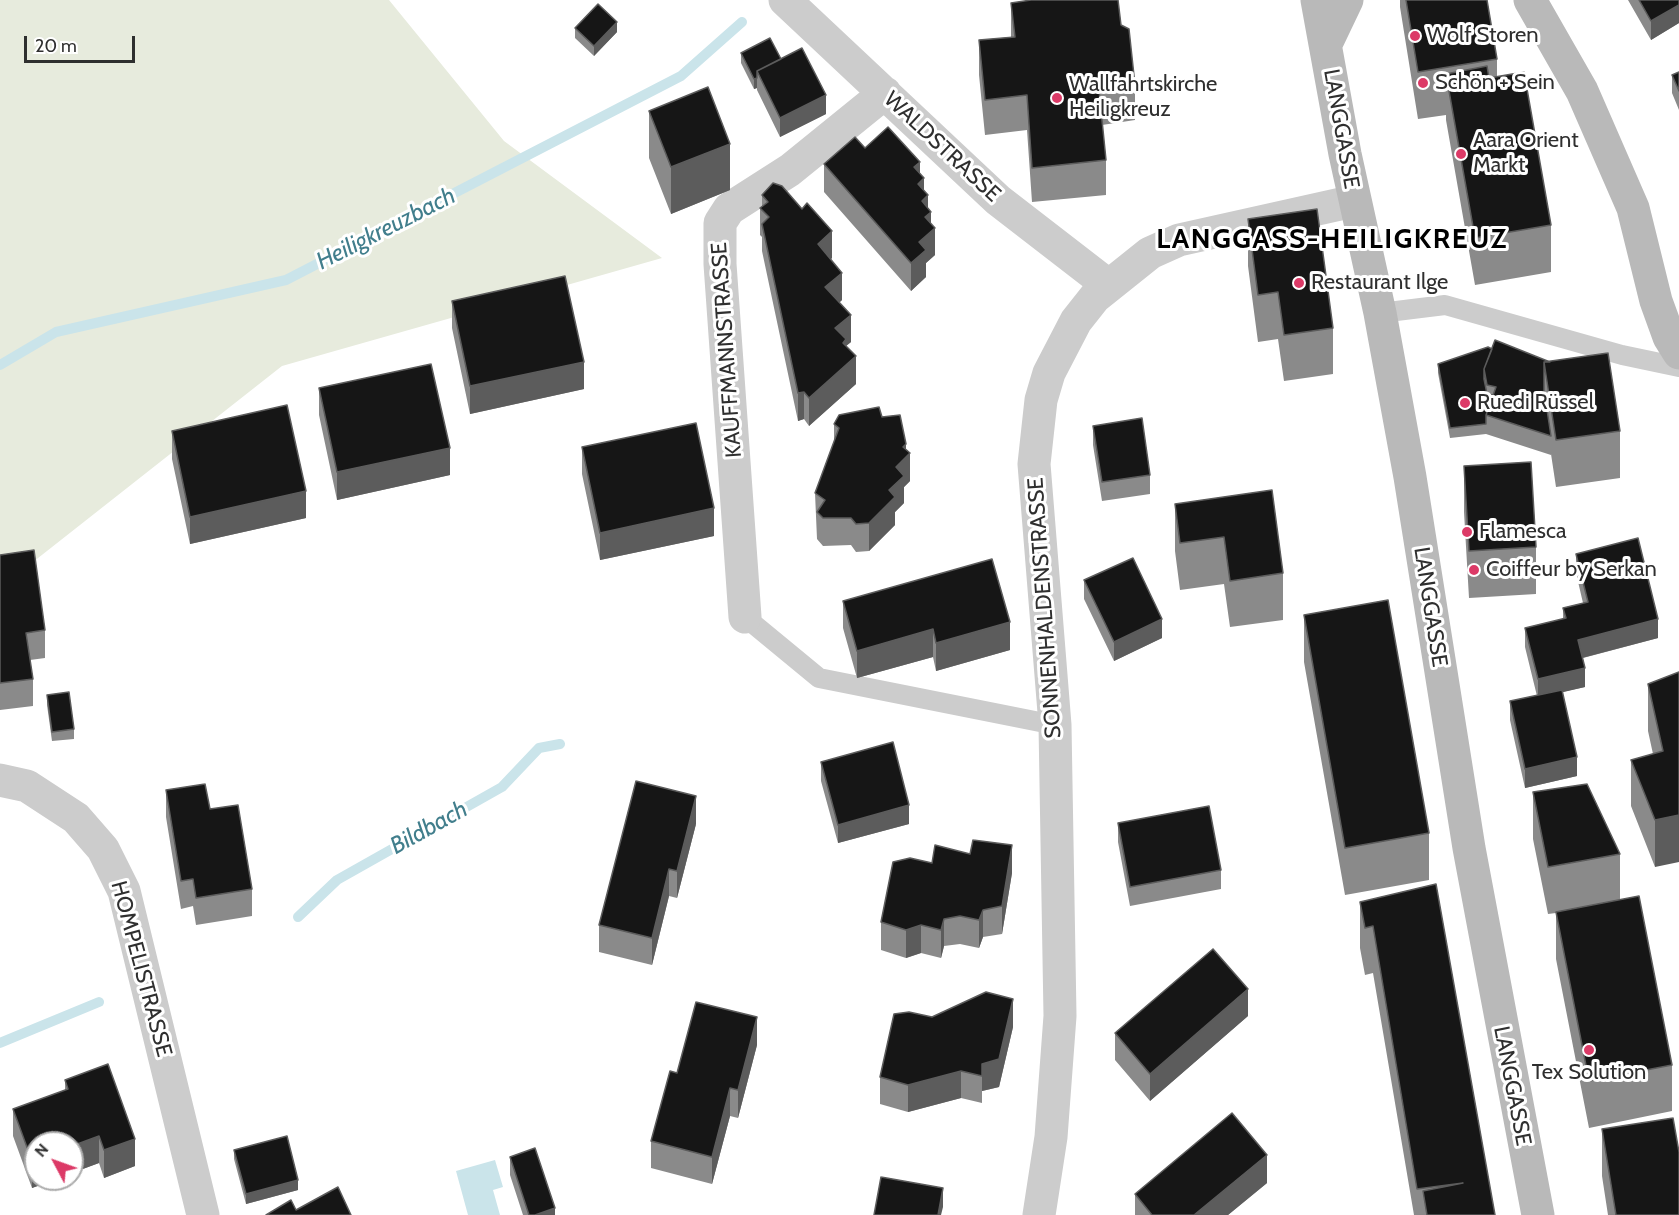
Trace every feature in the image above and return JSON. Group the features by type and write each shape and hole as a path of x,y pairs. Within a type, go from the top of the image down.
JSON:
{"main road":[{"name":"LANGGASSE","path":"1317,0 1354,201 1380,313 1410,477 1469,848 1538,1215"},
{"path":"1326,44 1347,0"},
{"path":"1530,0 1582,91 1633,208 1656,301 1669,337 1679,353"}],"street":[{"name":"WALDSTRASSE","path":"785,0 998,200 1108,285"},
{"name":"KAUFFMANNSTRASSE","path":"745,617 720,264 720,223 729,209 790,170 885,93"},
{"name":"SONNENHALDENSTRASSE","path":"1039,1215 1051,1137 1060,1016 1055,725 1034,464 1036,428 1043,391 1060,347 1076,321 1108,285 1150,253 1179,240 1354,201"},
{"name":"HOMPELISTRASSE","path":"0,780 27,786 76,818 102,849 124,891 203,1215"}],"lane":[{"path":"1380,313 1445,305 1622,355 1679,367"},
{"path":"745,617 819,678 1055,725"}],"shaded area":[{"path":"0,0 389,0 504,141 662,258 282,366 33,562 0,568"}],"water":[{"path":"495,1160 503,1187 493,1190 500,1215 468,1215 456,1171"}],"building":[{"name":"Wallfahrtskirche Heiligkreuz","path":"1031,0 1118,0 1121,25 1129,29 1135,85 1099,90 1106,160 1032,168 1027,95 985,100 979,40 1015,37 1011,3"},
{"path":"1406,0 1487,0 1497,59 1418,72"},
{"path":"1639,0 1679,0 1679,5 1651,21"},
{"path":"598,4 617,22 594,46 575,28"},
{"path":"770,38 781,59 757,71 757,78 754,79 741,53"},
{"path":"802,48 826,95 780,118 757,71"},
{"path":"1487,66 1489,78 1524,72 1551,225 1475,238 1446,74"},
{"path":"1679,72 1679,91 1672,75"},
{"path":"708,87 730,144 671,167 649,111"},
{"path":"888,127 920,162 914,167 924,178 918,184 928,195 922,201 931,212 925,217 935,228 919,242 926,250 911,263 824,164 855,137 865,148"},
{"path":"773,183 782,186 802,209 807,203 832,231 818,244 842,273 825,287 851,315 835,328 846,339 843,343 856,356 809,398 804,392 798,393 762,224 769,217 760,208 768,202 762,195"},
{"path":"1317,209 1333,328 1284,335 1278,292 1258,295 1248,219"},
{"path":"565,276 584,362 470,386 452,301"},
{"path":"1495,340 1550,362 1544,362 1544,390 1551,436 1486,415 1496,387 1487,385 1484,369"},
{"path":"1488,347 1492,349 1484,369 1484,379 1487,394 1493,395 1486,415 1486,424 1450,428 1438,364"},
{"path":"1608,353 1620,431 1556,440 1544,362"},
{"path":"431,364 450,448 337,472 319,388"},
{"path":"287,405 306,491 190,517 172,431"},
{"path":"879,407 882,417 900,415 906,444 903,447 910,453 896,467 904,476 889,490 895,497 869,523 856,524 851,518 823,518 817,512 825,500 815,493 839,428 834,424 839,415"},
{"path":"1142,418 1150,475 1102,482 1093,426"},
{"path":"696,423 714,508 600,533 582,447"},
{"path":"1531,462 1536,547 1469,551 1464,466"},
{"path":"1272,490 1283,573 1230,581 1224,537 1180,543 1175,504"},
{"path":"1638,538 1658,619 1578,640 1585,668 1538,679 1525,628 1566,618 1563,608 1588,602 1576,554"},
{"path":"34,550 45,630 26,633 33,679 0,683 0,555"},
{"path":"1133,558 1162,619 1114,642 1084,580"},
{"path":"992,559 1010,622 936,643 933,629 857,651 843,601"},
{"path":"1388,600 1429,833 1345,848 1304,615"},
{"path":"1679,672 1679,815 1655,820 1631,760 1663,751 1648,684"},
{"path":"1562,690 1577,757 1525,769 1510,701"},
{"path":"69,692 74,729 52,732 47,695"},
{"path":"893,742 909,805 838,825 821,762"},
{"path":"636,781 696,796 677,871 669,869 652,938 599,925"},
{"path":"205,784 210,809 238,805 252,889 196,898 193,879 181,881 166,790"},
{"path":"1587,784 1620,854 1548,867 1533,792"},
{"path":"1209,806 1221,870 1130,887 1118,823"},
{"path":"973,840 1012,845 1002,906 983,910 979,920 960,916 944,919 941,930 921,925 906,930 881,922 893,862 910,858 932,863 935,845 970,854"},
{"path":"1436,884 1495,1215 1427,1215 1423,1191 1463,1183 1417,1189 1373,926 1365,928 1360,902"},
{"path":"1639,896 1672,1065 1589,1081 1556,912"},
{"path":"1213,949 1248,989 1150,1074 1115,1033"},
{"path":"986,992 1013,999 999,1059 982,1064 982,1076 961,1071 908,1085 880,1077 894,1014 909,1012 932,1017"},
{"path":"696,1002 757,1017 738,1090 730,1088 712,1157 651,1141 670,1071 677,1073"},
{"path":"108,1064 135,1139 104,1150 99,1136 84,1142 84,1131 24,1131 24,1139 13,1109 68,1089 65,1080"},
{"path":"1232,1113 1267,1155 1194,1215 1152,1215 1135,1194"},
{"path":"1673,1118 1679,1152 1679,1215 1616,1215 1602,1129"},
{"path":"287,1136 298,1180 246,1194 234,1150"},
{"path":"535,1148 555,1208 529,1215 510,1157"},
{"path":"881,1177 943,1188 938,1215 874,1215"},
{"path":"338,1187 351,1215 266,1215 291,1200 296,1210"}],"waterway":[{"name":"Heiligkreuzbach","path":"0,365 56,332 286,280 681,76 742,22"},
{"name":"Bildbach","path":"298,917 337,880 502,787 539,748 560,744"},
{"name":"Bildbach","path":"0,1043 99,1002"}],"place":[{"name":"Wolf Storen","path":"1415,36"},
{"name":"Schön + Sein","path":"1423,83"},
{"name":"Wallfahrtskirche Heiligkreuz","path":"1057,98"},
{"name":"Aara Orient Markt","path":"1461,154"},
{"name":"Restaurant Ilge","path":"1299,283"},
{"name":"Ruedi Rüssel","path":"1465,403"},
{"name":"Flamesca","path":"1467,532"},
{"name":"Coiffeur by Serkan","path":"1474,570"},
{"name":"Tex Solution","path":"1589,1050"}],"district":[{"name":"LANGGASS-HEILIGKREUZ","path":"1332,240"}]}
